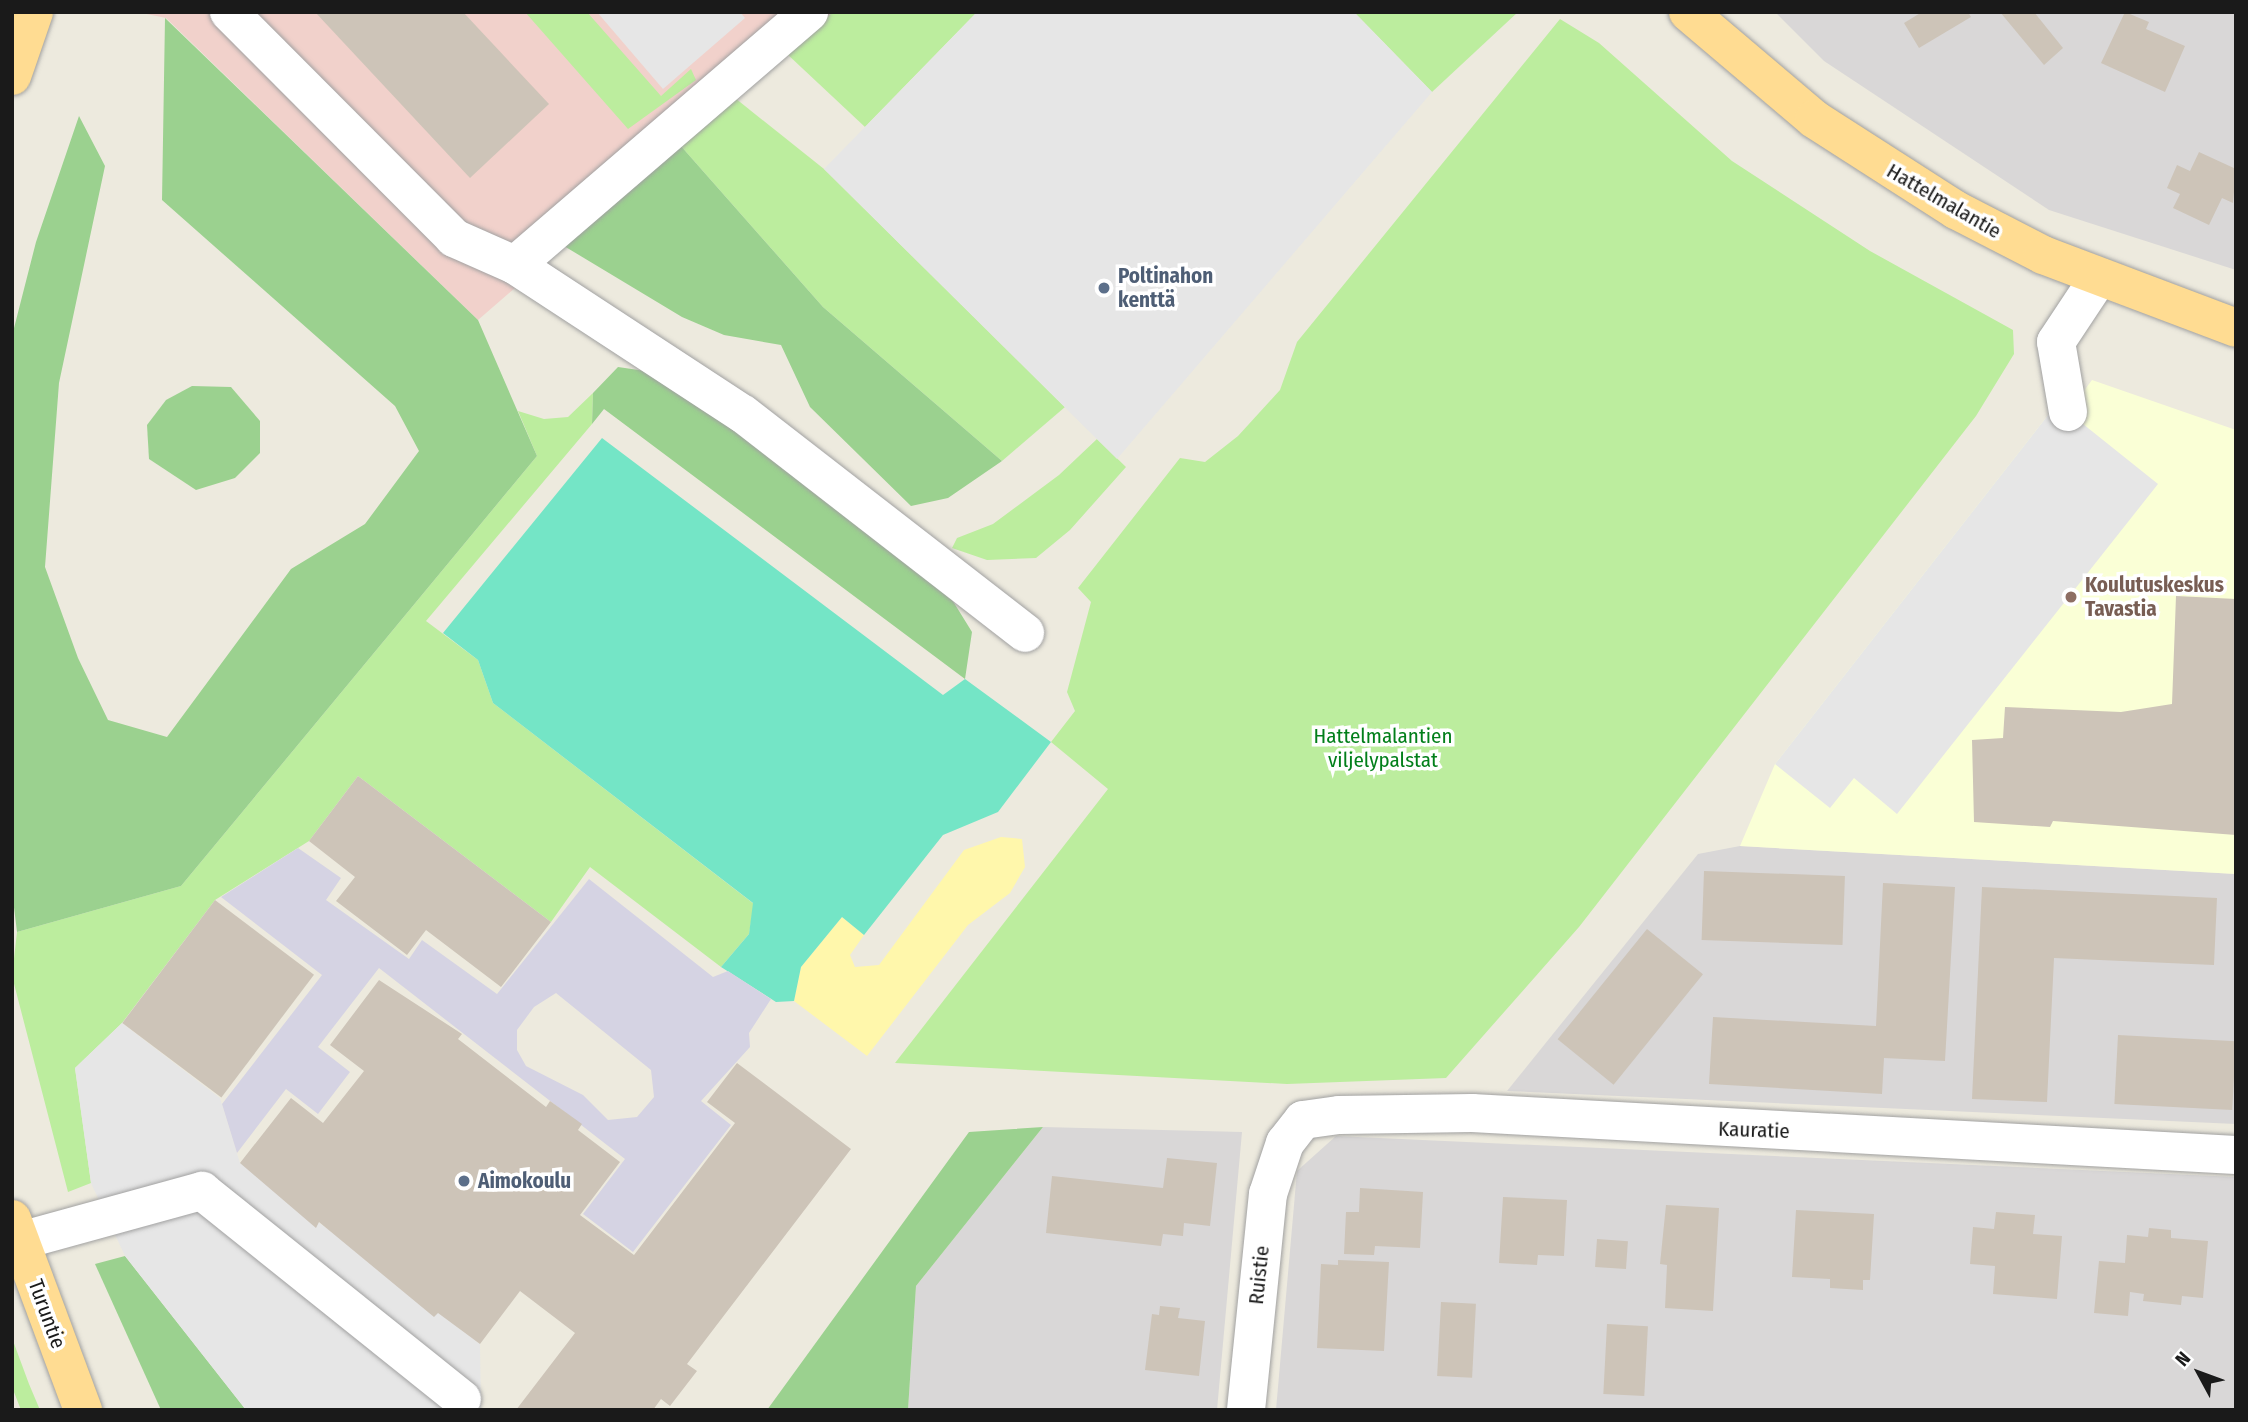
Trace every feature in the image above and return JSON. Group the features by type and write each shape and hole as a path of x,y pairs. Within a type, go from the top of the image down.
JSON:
{"main road":[{"path":"12,76 34,12"},
{"name":"Hattelmalantie","path":"1688,12 1848,144 1956,210 2099,277 2236,328"},
{"name":"Turuntie","path":"16,1230 83,1410"}],"street":[{"path":"229,12 454,238 515,265 743,414 1025,633"},
{"path":"515,265 809,12"},
{"path":"2068,412 2056,342 2099,277"},
{"name":"Kauratie","path":"1285,1143 1303,1121 1339,1115 1472,1113 2236,1155"},
{"name":"Ruistie","path":"1246,1410 1268,1195 1285,1143"},
{"path":"16,1230 202,1191 462,1399"}],"shaded area":[{"path":"137,12 833,12 478,320 166,18"},
{"path":"597,12 740,12 745,18 663,89"},
{"name":"Poltinahon kenttä","path":"977,12 1354,12 1432,92 1117,459 824,169"},
{"path":"1775,12 2236,12 2236,270 2049,210 1824,61"},
{"name":"Koulutuskeskus Tavastia","path":"2092,380 2236,430 2236,874 1740,846 1775,764 2048,415 2068,412"},
{"path":"2068,412 2158,484 1897,814 1854,778 1830,808 1775,764 2048,415"},
{"path":"1740,846 2236,874 2236,1124 1507,1091 1698,854"},
{"path":"298,848 341,878 326,900 409,959 422,940 497,994 589,879 713,977 728,971 771,999 749,1033 750,1047 701,1101 731,1125 633,1252 583,1214 625,1159 379,968 318,1047 350,1072 318,1114 286,1089 237,1153 222,1104 322,975 221,897","holes":["556,993 651,1070 654,1097 637,1117 608,1120 583,1095 526,1066 517,1050 517,1030 534,1007"]},
{"path":"122,1023 220,1098 240,1163 480,1344 481,1410 246,1410 125,1256 91,1183 75,1068"},
{"path":"1043,1127 1242,1132 1217,1410 908,1410 916,1286"},
{"path":"1336,1136 2236,1177 2236,1410 1276,1410 1297,1171"}],"green space":[{"path":"525,12 587,12 661,96 691,69 696,80 628,129"},
{"path":"833,12 977,12 865,127 786,53"},
{"path":"1354,12 1518,12 1432,92"},
{"path":"165,18 478,320 537,456 181,886 17,932 12,891 12,336 36,242 79,116 105,166 59,383 45,567 78,658 108,720 167,737 291,569 365,524 419,451 395,406 162,200"},
{"name":"Hattelmalantien viljelypalstat","path":"1560,19 1599,43 1732,161 1870,251 2013,330 2014,354 1976,416 1579,927 1446,1078 1287,1084 895,1063 1108,789 1051,742 1075,711 1067,692 1091,602 1078,588 1180,458 1205,462 1238,436 1280,390 1297,342"},
{"path":"735,98 824,169 1065,407 1002,461 823,307 680,145"},
{"path":"680,145 823,307 1002,461 948,498 911,506 810,407 781,345 724,335 682,317 564,246"},
{"path":"618,367 659,373 943,585 972,632 965,679 604,409 592,424 593,393"},
{"path":"192,386 231,387 260,421 260,453 235,478 196,490 149,459 147,425 166,400"},
{"path":"593,393 592,424 426,621 478,660 493,703 754,904 749,934 721,967 590,867 551,922 358,776 309,841 215,900 122,1023 75,1068 91,1183 68,1192 12,976 17,932 181,886 537,456 518,411 544,419 568,417"},
{"path":"602,438 943,695 965,679 1051,742 998,812 943,835 864,935 842,917 801,967 794,1001 776,1002 721,967 749,934 753,903 493,703 478,660 443,633"},
{"path":"1097,439 1126,467 1070,530 1036,558 987,560 952,548 957,538 993,524 1059,475"},
{"path":"1043,1127 916,1286 908,1410 767,1410 969,1132"},
{"path":"125,1256 246,1410 161,1410 95,1264"},
{"path":"12,1338 40,1410 21,1410 12,1387"}],"sand":[{"path":"1001,837 1022,839 1025,867 1010,893 968,925 867,1056 794,1001 801,967 842,917 864,935 850,955 855,967 879,965 964,850"}],"building":[{"path":"315,12 463,12 549,104 470,178"},
{"path":"1922,12 1968,12 1971,17 1919,48 1904,23"},
{"path":"2000,12 2034,12 2063,48 2044,65"},
{"path":"2125,12 2149,22 2146,29 2185,46 2165,92 2101,63"},
{"path":"2199,152 2236,169 2233,203 2222,198 2209,225 2173,208 2180,194 2167,188 2177,165 2190,171"},
{"path":"2176,596 2236,599 2236,835 2053,821 2050,827 1974,822 1972,740 2003,738 2005,707 2121,712 2172,704"},
{"path":"358,776 551,922 501,987 426,930 407,955 336,901 355,877 309,841"},
{"path":"1704,871 1845,876 1843,945 1702,940"},
{"path":"1883,883 1955,887 1945,1061 1884,1058 1882,1094 1709,1084 1713,1017 1876,1026"},
{"path":"1982,887 2217,898 2214,965 2054,958 2047,1102 1972,1099"},
{"path":"215,900 314,975 221,1098 122,1023"},
{"path":"1647,929 1703,974 1614,1085 1558,1039"},
{"path":"379,980 462,1034 458,1039 546,1107 550,1101 582,1124 578,1130 620,1162 580,1215 634,1255 735,1123 707,1102 737,1063 851,1149 687,1364 697,1371 670,1406 661,1399 653,1410 516,1410 575,1333 520,1291 480,1344 438,1313 434,1317 319,1222 316,1228 240,1163 291,1098 323,1123 364,1071 330,1045"},
{"path":"2118,1035 2236,1041 2232,1110 2114,1104"},
{"path":"1167,1158 1217,1163 1210,1226 1184,1223 1183,1236 1163,1234 1161,1246 1046,1233 1052,1176 1163,1188"},
{"path":"1360,1188 1423,1192 1420,1248 1375,1246 1374,1255 1344,1254 1346,1212 1359,1212"},
{"path":"1503,1197 1567,1200 1564,1256 1538,1255 1537,1265 1499,1263"},
{"path":"1666,1205 1719,1208 1713,1311 1665,1308 1667,1265 1660,1264"},
{"path":"1796,1210 1874,1214 1870,1280 1863,1280 1863,1290 1830,1288 1830,1279 1792,1277"},
{"path":"1996,1212 2035,1215 2033,1234 2062,1236 2057,1299 1993,1294 1995,1266 1970,1264 1973,1227 1994,1229"},
{"path":"2149,1228 2171,1230 2171,1238 2208,1241 2203,1298 2182,1296 2181,1305 2143,1301 2144,1294 2130,1292 2128,1316 2094,1313 2099,1261 2125,1263 2127,1235 2148,1237"},
{"path":"1597,1239 1628,1241 1626,1269 1595,1267"},
{"path":"1338,1260 1389,1262 1384,1351 1317,1348 1321,1264 1338,1265"},
{"path":"1441,1302 1476,1304 1472,1378 1437,1376"},
{"path":"1160,1306 1180,1308 1178,1318 1205,1321 1199,1376 1145,1370 1152,1314 1159,1315"},
{"path":"1607,1324 1648,1326 1644,1396 1603,1394"}],"place":[{"name":"Poltinahon kenttä","path":"1104,288"},
{"name":"Koulutuskeskus Tavastia","path":"2071,597"},
{"name":"Aimokoulu","path":"464,1181"}]}
